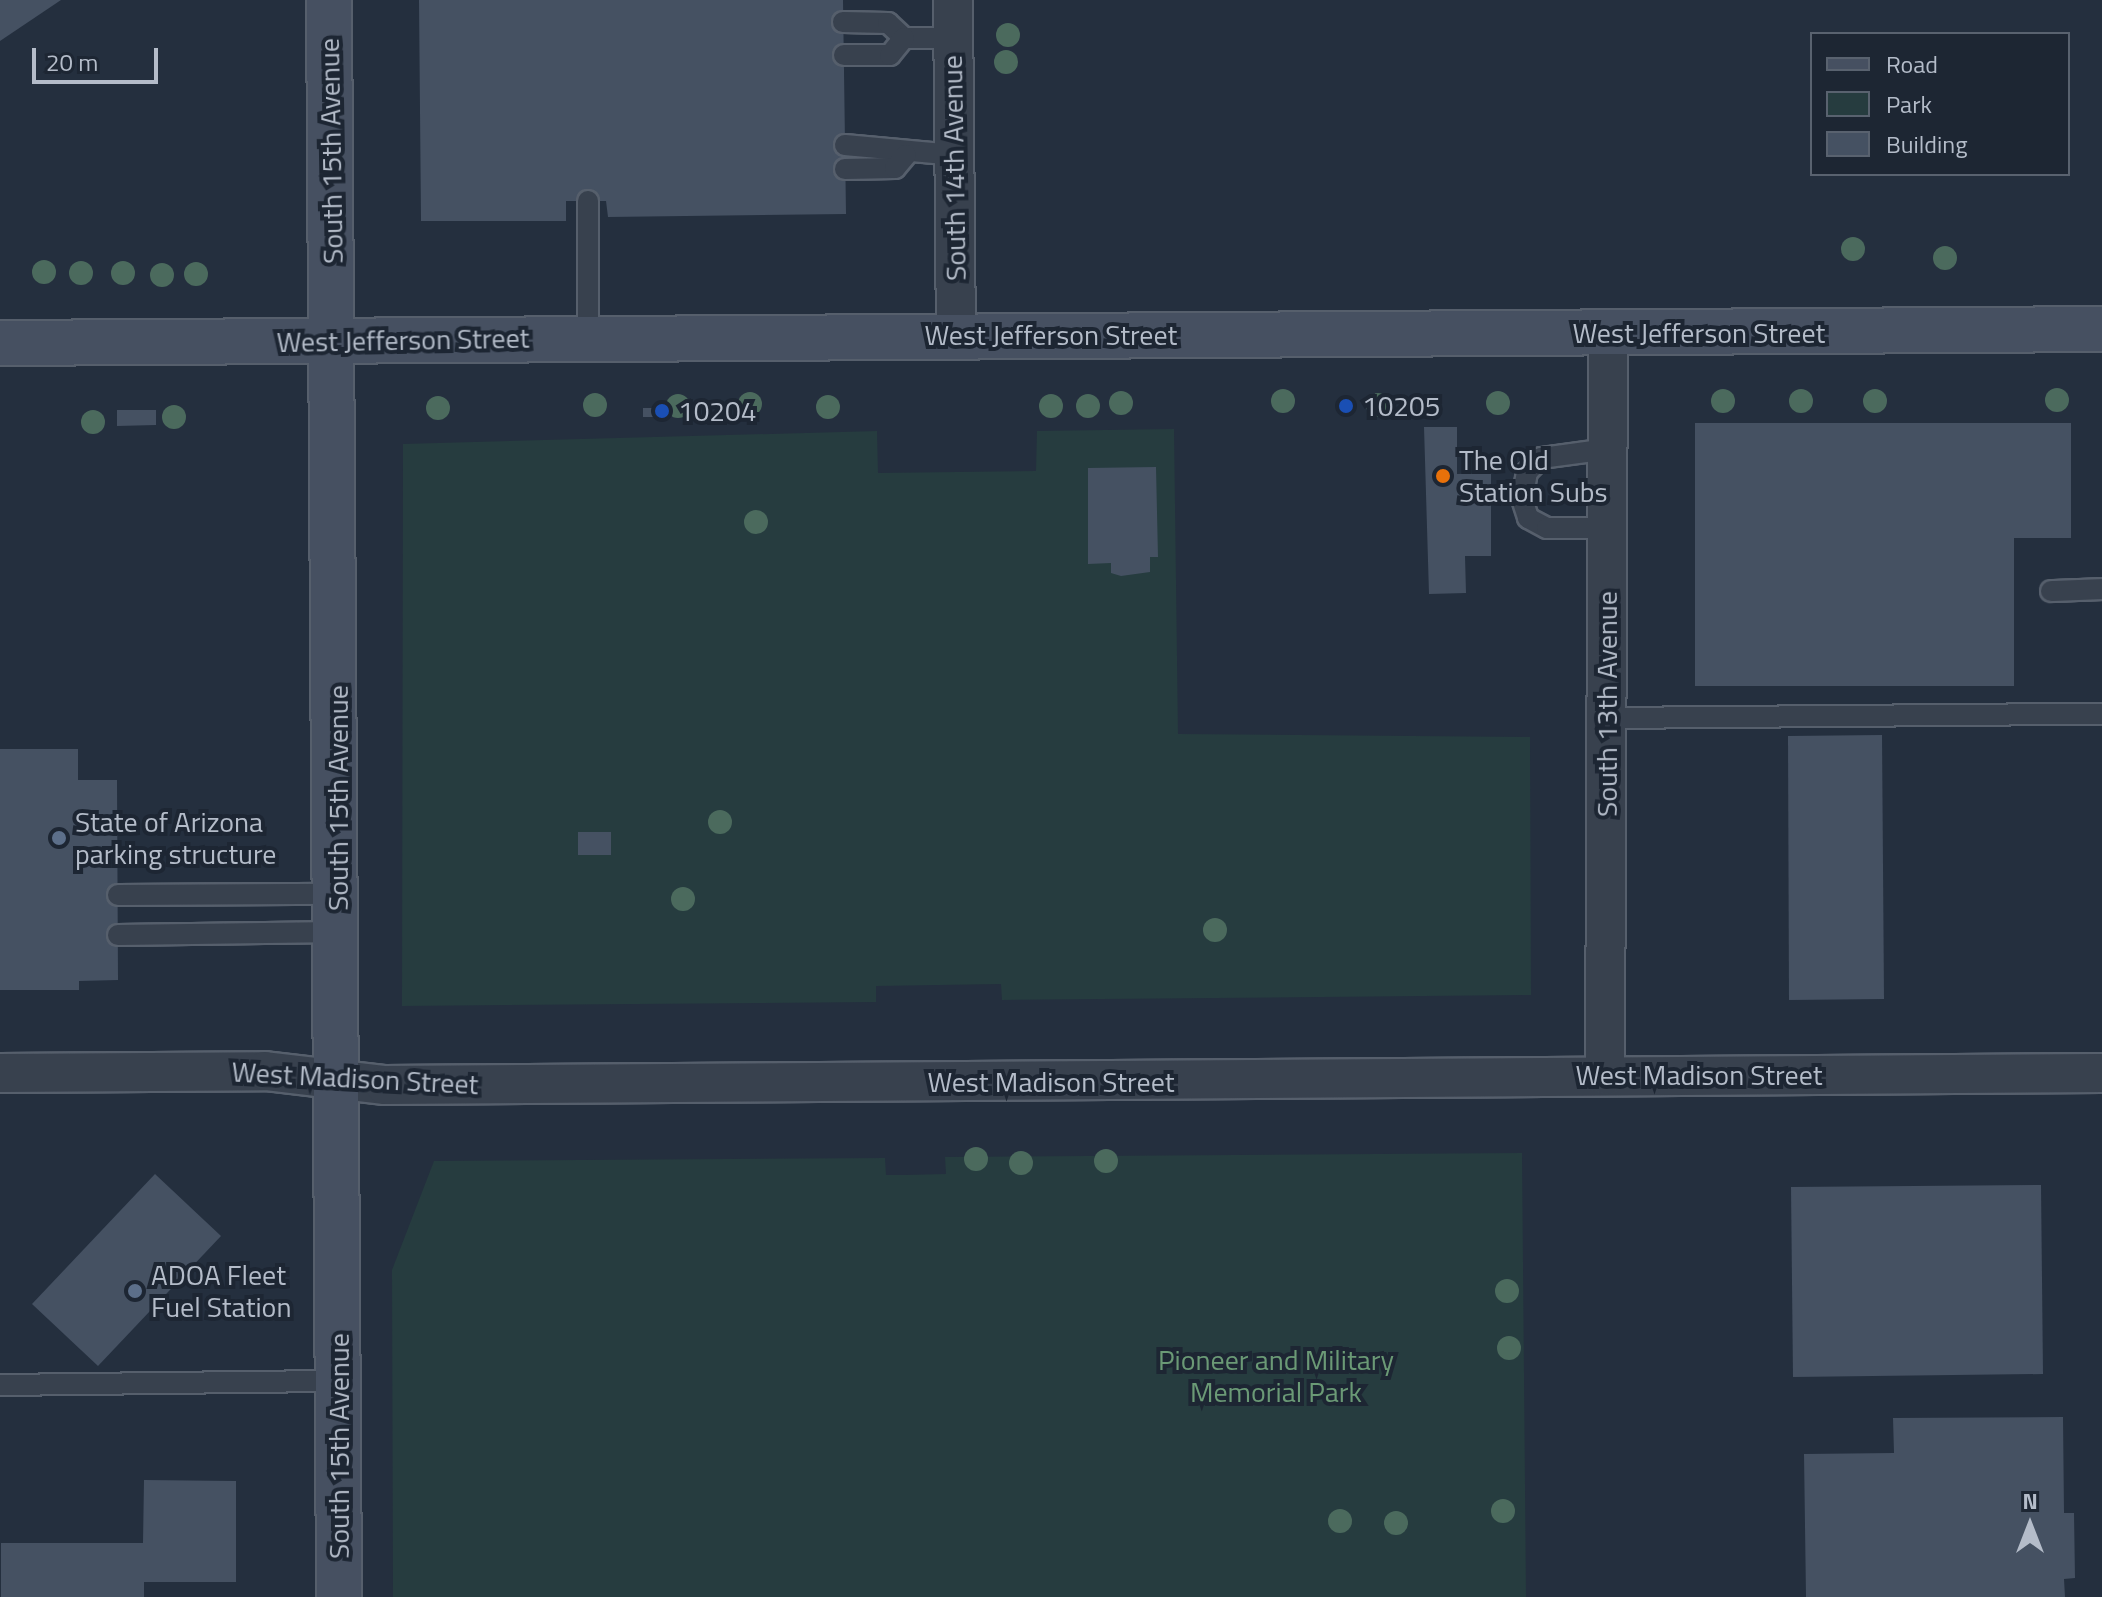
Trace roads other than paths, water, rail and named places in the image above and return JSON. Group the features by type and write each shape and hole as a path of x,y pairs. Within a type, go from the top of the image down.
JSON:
{"main road":[{"name":"South 15th Avenue","path":"329,0 339,913 339,1597"},
{"name":"West Jefferson Street","path":"0,343 2102,329"}],"street":[{"name":"South 14th Avenue","path":"953,0 956,336"},
{"name":"South 13th Avenue","path":"1605,1075 1608,333"},
{"name":"West Madison Street","path":"0,1073 265,1071 427,1085 2102,1073"}],"lane":[{"path":"843,22 888,23 904,38 953,38"},
{"path":"844,55 890,55 904,38"},
{"path":"845,145 895,144 906,155 954,155"},
{"path":"845,169 895,168 906,155"},
{"path":"588,201 588,338"},
{"path":"1608,449 1541,458 1527,472 1522,499 1528,518 1547,528 1608,528"},
{"path":"2051,591 2102,589"},
{"path":"1608,718 2102,714"},
{"path":"118,895 339,913"},
{"path":"118,935 339,913"},
{"path":"0,1385 339,1381"}],"place":[{"name":"10205","path":"1346,406"},
{"name":"10204","path":"662,411"},
{"name":"The Old Station Subs","path":"1443,476"},
{"name":"State of Arizona parking structure","path":"59,838"},
{"name":"ADOA Fleet Fuel Station","path":"135,1291"}],"park label":[{"name":"Pioneer and Military Memorial Park","path":"1276,1376"}]}
